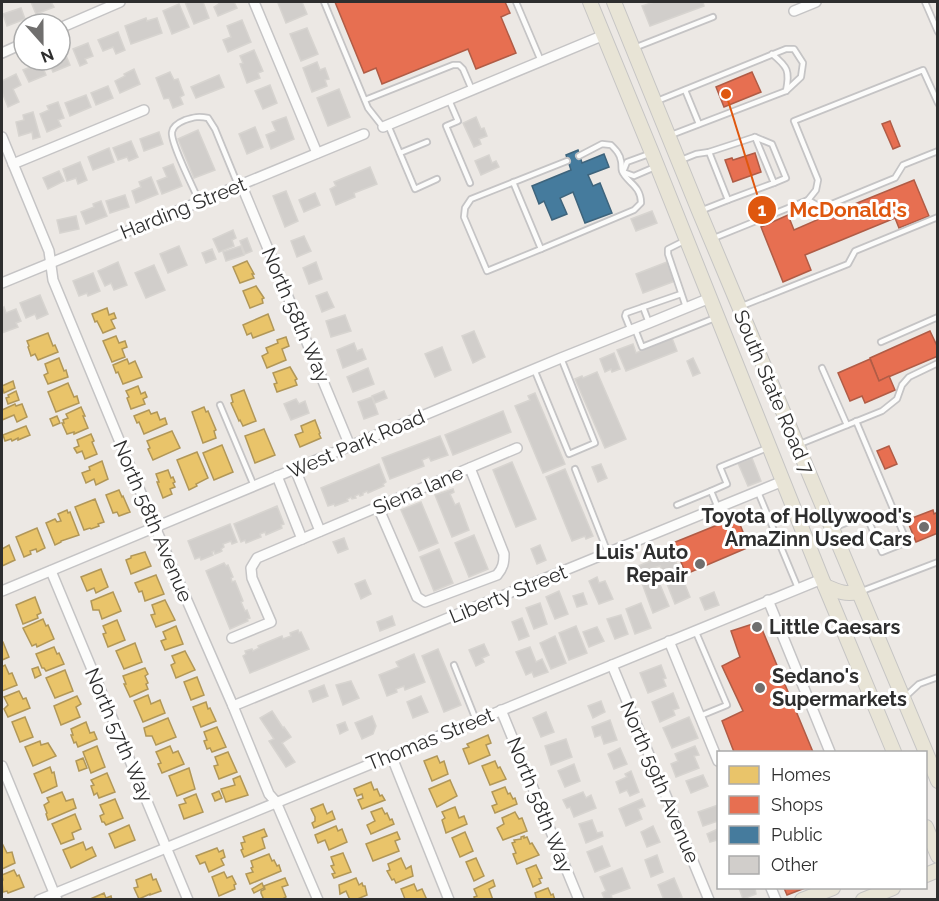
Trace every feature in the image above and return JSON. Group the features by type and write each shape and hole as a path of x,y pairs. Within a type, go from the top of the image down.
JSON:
{"main road":[{"name":"South State Road 7","path":"590,2 893,751"},
{"name":"South State Road 7","path":"614,2 678,161 926,751"},
{"path":"604,35 618,38 633,48"},
{"path":"680,223 694,236 711,239"},
{"path":"710,298 724,300 741,311"},
{"path":"823,582 840,593 858,592"},
{"name":"South State Road 7","path":"927,753 937,776"},
{"path":"927,830 933,849"},
{"path":"802,900 830,889"},
{"path":"872,898 891,889"}],"street":[{"path":"72,23 120,2"},
{"path":"254,2 317,153"},
{"path":"794,11 816,2"},
{"path":"385,126 604,35"},
{"path":"13,164 144,110"},
{"name":"Harding Street","path":"2,283 364,134"},
{"name":"North 58th Avenue","path":"2,137 49,251 53,280 155,527 269,794 276,802 318,900"},
{"name":"North 58th Way","path":"239,185 350,446"},
{"name":"West Park Road","path":"2,591 710,298"},
{"name":"Siena lane","path":"232,638 271,622 252,578 251,568 257,558 517,448"},
{"path":"378,507 417,597 425,602 497,574 502,569 504,554 470,468"},
{"path":"295,469 320,531"},
{"path":"277,476 302,539"},
{"name":"Liberty Street","path":"233,706 783,481"},
{"name":"North 57th Way","path":"51,571 188,900"},
{"name":"Thomas Street","path":"39,900 56,896 276,802 768,600 798,588 823,582"},
{"path":"768,600 829,751"},
{"path":"669,641 717,758"},
{"name":"North 59th Avenue","path":"612,665 709,900"},
{"name":"North 58th Way","path":"501,710 579,900"},
{"path":"391,755 449,900"},
{"path":"2,766 56,896"}],"lane":[{"path":"324,2 372,115 385,126 400,153 415,189 437,179"},
{"path":"516,2 541,62"},
{"path":"925,2 938,32"},
{"path":"633,48 712,17"},
{"path":"655,102 786,49 794,49 803,63 801,77 786,91 669,136"},
{"path":"772,54 781,61 788,72 786,91"},
{"path":"365,100 453,65 459,65 463,69 472,90"},
{"path":"711,239 808,201 816,190 818,180 794,121 922,70 938,103"},
{"path":"685,90 699,124"},
{"path":"449,100 458,120 446,126 470,183"},
{"path":"199,201 171,134 177,124 186,120 198,116 208,118 239,185"},
{"path":"678,161 755,137 772,144 786,178 699,211"},
{"path":"755,137 774,183"},
{"path":"400,153 427,142"},
{"path":"567,161 471,199 465,208 464,217 487,271 639,207 641,199 635,186 623,172 621,159 611,145 602,144 579,156"},
{"path":"808,201 822,208 895,178 903,165 938,151"},
{"path":"623,172 627,162 652,153"},
{"path":"709,153 728,200"},
{"path":"623,172 634,176 657,166"},
{"path":"513,182 541,249"},
{"path":"741,311 848,264 855,251 938,217"},
{"path":"686,307 668,249 687,240"},
{"path":"681,294 626,313 625,316 642,347 718,317"},
{"path":"643,307 649,323"},
{"path":"881,342 938,317"},
{"path":"534,369 569,454 596,443 561,358"},
{"path":"797,445 882,411 897,399 902,385 909,377 938,363"},
{"path":"822,368 847,425"},
{"path":"220,405 254,486"},
{"path":"832,528 866,515 882,552 907,542 856,421"},
{"path":"676,505 727,484 720,467 769,447"},
{"path":"575,469 608,553"},
{"path":"711,491 718,508"},
{"path":"758,492 798,588"},
{"path":"858,592 938,562"},
{"path":"695,630 727,705 700,716"},
{"path":"454,665 476,720"},
{"path":"903,699 919,684 938,677"}],"building: Homes":[{"path":"247,261 254,278 240,283 233,267"},
{"path":"256,286 264,298 263,303 250,308 243,291"},
{"path":"107,308 109,315 114,313 116,318 111,320 115,328 103,333 92,314"},
{"path":"268,314 274,330 253,338 251,333 247,335 243,325"},
{"path":"48,333 58,352 38,360 35,354 31,356 27,341"},
{"path":"116,336 119,343 125,341 127,347 122,349 125,357 112,362 103,341"},
{"path":"286,337 289,346 282,349 286,360 267,368 262,356 268,353 266,348"},
{"path":"59,358 68,377 48,384 44,375 48,373 45,364"},
{"path":"127,359 129,364 135,361 142,377 123,384 113,365"},
{"path":"290,367 297,379 295,380 297,385 277,392 274,384 277,383 273,373"},
{"path":"13,381 15,388 4,393 2,386"},
{"path":"68,383 79,403 56,412 48,392"},
{"path":"138,386 141,394 145,392 147,397 143,399 145,404 131,409 126,391"},
{"path":"244,390 256,421 243,426 231,403 233,402 231,395"},
{"path":"16,391 19,400 8,404 6,398"},
{"path":"15,404 16,406 22,404 27,417 17,422 14,415 2,420 2,410"},
{"path":"81,407 88,428 74,434 74,432 67,434 62,423 68,418 66,414"},
{"path":"204,407 216,430 214,431 216,438 203,443 192,412"},
{"path":"149,410 151,414 157,412 160,420 165,418 167,424 144,434 134,416"},
{"path":"57,416 60,423 53,426 50,419"},
{"path":"315,420 321,438 300,447 295,435 303,432 301,426"},
{"path":"26,426 30,435 18,440 18,438 5,441 3,435"},
{"path":"264,429 275,455 255,463 245,436"},
{"path":"172,431 180,448 153,460 147,441"},
{"path":"91,434 97,454 85,459 82,451 77,453 74,448 79,446 77,440"},
{"path":"222,445 233,472 214,480 203,453"},
{"path":"197,452 208,478 189,490 177,460"},
{"path":"102,461 108,479 96,485 94,479 86,483 82,473"},
{"path":"168,470 171,478 173,477 175,487 170,489 172,494 163,498 156,474"},
{"path":"119,490 130,512 119,516 117,512 113,513 106,495"},
{"path":"95,499 104,522 98,524 99,526 84,530 75,507"},
{"path":"67,510 68,513 70,512 79,535 55,545 46,523 55,519 57,522 61,521 58,514"},
{"path":"37,528 45,548 37,552 36,549 30,551 31,554 24,557 16,537"},
{"path":"9,545 15,560 2,566 2,549"},
{"path":"145,552 151,566 131,574 126,560"},
{"path":"101,569 108,587 96,593 94,588 87,591 81,577"},
{"path":"156,575 164,594 145,601 142,591 139,592 135,583"},
{"path":"113,592 121,611 102,619 99,610 93,610 91,601"},
{"path":"35,597 41,613 37,615 38,618 23,624 16,605"},
{"path":"165,600 175,620 156,627 151,615 155,614 152,605"},
{"path":"43,619 54,639 37,647 36,644 32,646 23,628"},
{"path":"117,620 125,640 108,647 103,634 106,633 103,626"},
{"path":"176,626 183,644 165,650 161,641 166,639 163,632"},
{"path":"2,642 9,657 2,660"},
{"path":"135,643 142,662 124,669 116,651"},
{"path":"54,647 64,664 46,671 42,668 36,654"},
{"path":"185,651 195,670 176,678 171,665 175,663 172,656"},
{"path":"5,665 9,674 12,673 17,685 2,691 2,667"},
{"path":"38,667 41,675 35,678 32,669"},
{"path":"145,668 148,674 145,676 148,689 130,697 123,676"},
{"path":"65,670 73,691 55,698 46,678"},
{"path":"197,677 204,695 191,700 184,682"},
{"path":"19,691 23,699 26,698 30,708 8,717 4,709 8,705 4,697"},
{"path":"148,695 151,704 160,700 165,713 143,722 134,701"},
{"path":"77,696 81,704 76,707 80,717 61,725 54,706"},
{"path":"206,702 216,721 201,727 193,707"},
{"path":"25,717 33,737 20,742 12,722"},
{"path":"168,718 176,737 156,745 152,736 146,736 144,728"},
{"path":"86,722 90,733 94,732 97,739 78,747 76,742 74,743 71,729"},
{"path":"217,727 226,747 212,752 210,748 207,749 204,732"},
{"path":"488,735 491,743 486,745 490,755 469,764 463,749 469,747 467,744"},
{"path":"40,741 41,745 48,743 56,756 33,766 25,747"},
{"path":"97,746 105,767 91,773 83,752"},
{"path":"170,746 173,753 178,751 184,764 162,773 156,752"},
{"path":"228,752 237,772 219,779 214,766 218,765 215,757"},
{"path":"437,756 440,763 444,761 448,774 432,781 424,761"},
{"path":"83,758 87,768 79,771 76,761"},
{"path":"495,761 506,779 490,785 482,766"},
{"path":"50,767 52,773 54,772 57,786 42,793 34,774"},
{"path":"189,768 195,789 177,796 169,776"},
{"path":"107,773 115,792 99,798 97,793 94,795 91,786 94,785 91,780"},
{"path":"240,776 248,795 226,802 221,789 235,785 233,779"},
{"path":"450,780 457,796 437,807 429,789"},
{"path":"371,782 374,790 377,789 385,800 362,809 358,800 363,798 362,794 357,796 354,789"},
{"path":"505,787 508,794 510,793 513,799 515,798 517,804 495,813 492,806 497,804 492,792"},
{"path":"219,791 222,798 215,801 212,794"},
{"path":"62,792 66,801 73,799 76,808 48,820 44,805 49,802 47,798"},
{"path":"196,794 203,812 184,819 179,805 186,803 184,799"},
{"path":"115,799 123,818 106,825 100,816 104,814 100,805"},
{"path":"323,804 327,814 332,811 335,819 314,828 312,823 315,817 311,809"},
{"path":"455,807 459,818 464,816 467,824 446,833 442,820 445,818 442,812"},
{"path":"382,808 394,824 371,834 367,825 375,821 371,812"},
{"path":"515,812 519,819 522,818 527,831 503,840 497,828 504,824 502,818"},
{"path":"75,814 81,829 72,833 74,839 61,844 52,824"},
{"path":"129,825 135,840 115,848 109,834"},
{"path":"336,826 338,831 342,829 347,842 329,850 325,840 318,843 315,835"},
{"path":"264,829 267,836 262,838 265,848 244,857 241,850 243,849 241,843 245,842 243,837"},
{"path":"397,832 400,839 395,841 399,851 373,861 366,844"},
{"path":"465,832 473,851 460,857 452,838"},
{"path":"524,836 530,844 532,843 539,855 517,864 512,843"},
{"path":"83,842 86,850 92,847 96,856 71,868 63,850"},
{"path":"2,846 7,853 12,852 15,863 2,869"},
{"path":"217,848 219,852 223,850 225,857 221,859 224,865 209,872 205,862 200,864 196,856"},
{"path":"343,853 351,872 334,878 332,874 335,873 331,866 334,865 331,857"},
{"path":"269,854 272,861 274,860 277,866 279,865 281,871 250,884 246,874 253,872 251,861"},
{"path":"401,858 406,869 411,866 413,876 396,883 387,871 390,870 388,864"},
{"path":"476,858 484,876 474,881 466,862"},
{"path":"536,865 542,878 539,879 541,883 533,887 526,869"},
{"path":"14,870 24,887 8,893 3,892 2,875"},
{"path":"224,872 227,878 232,876 236,884 235,889 219,896 212,877"},
{"path":"151,874 161,891 139,899 134,888 138,887 136,880"},
{"path":"285,878 288,885 282,887 286,897 281,900 264,900 261,891 265,889 264,886"},
{"path":"356,878 359,885 362,883 365,886 367,895 350,900 346,891 340,894 339,885"},
{"path":"493,880 495,886 489,889 493,900 475,900 474,897 477,896 474,889"},
{"path":"262,883 264,888 254,893 252,889"},
{"path":"414,884 417,891 422,889 427,900 404,900 401,889"},
{"path":"548,888 555,900 537,900 535,893"},
{"path":"104,893 106,898 111,896 112,900 88,900"}],"building: Shops":[{"path":"335,2 505,2 510,13 501,17 516,53 476,69 468,49 382,84 376,68 364,73"},
{"path":"752,72 761,92 724,107 716,87"},
{"path":"890,121 900,146 893,149 882,124"},
{"path":"755,153 761,172 733,182 725,160 732,158 733,160"},
{"path":"914,180 929,216 899,228 895,218 805,255 811,270 783,282 761,227 788,215 794,230 817,220 814,214 827,208 830,214"},
{"path":"930,331 938,348 938,356 879,381 870,358"},
{"path":"870,359 879,381 889,376 895,390 865,403 862,396 850,401 838,373"},
{"path":"889,446 897,464 885,469 877,451"},
{"name":"Toyota of Hollywood's AmaZinn Used Cars","path":"933,510 934,514 938,512 938,533 916,542 907,520"},
{"path":"737,517 749,547 686,574 673,543"},
{"name":"Sedano's Supermarkets","path":"759,622 813,751 734,751 722,721 743,711 722,666 740,657 731,631"},
{"path":"784,889 802,889 787,895"}],"building: Public":[{"path":"578,150 582,163 604,154 609,167 588,175 593,186 600,183 612,213 585,223 573,192 560,198 567,214 552,220 544,201 539,204 532,186 571,170 566,155"}],"building: Other":[{"path":"31,2 51,2 54,7 41,12 35,12"},
{"path":"185,2 203,2 209,18 194,24"},
{"path":"218,2 234,2 237,8 218,16 214,7 219,4"},
{"path":"302,2 307,14 286,23 278,3"},
{"path":"654,2 703,2 704,6 650,26 642,6"},
{"path":"179,4 189,27 172,34 163,11"},
{"path":"21,8 22,12 12,12 12,24 7,26 3,14"},
{"path":"146,18 147,21 157,18 162,33 131,44 125,26"},
{"path":"242,20 251,42 228,52 223,40 231,37 227,26"},
{"path":"307,28 318,54 301,61 290,34"},
{"path":"118,32 125,50 116,54 113,47 103,51 98,40"},
{"path":"88,43 93,56 85,59 87,63 80,66 73,49"},
{"path":"254,50 263,71 258,73 260,78 247,83 240,64 243,63 240,56"},
{"path":"317,62 320,70 325,68 329,79 325,80 327,86 312,92 303,68"},
{"path":"134,69 140,84 120,93 115,81"},
{"path":"24,72 45,72 46,75 29,82"},
{"path":"170,72 174,80 178,79 184,95 180,97 183,104 173,108 169,98 164,99 156,78"},
{"path":"16,74 21,85 13,89 19,102 8,107 2,92 2,81"},
{"path":"219,75 224,87 196,98 191,87"},
{"path":"270,85 277,103 263,109 255,91"},
{"path":"108,86 113,98 96,105 91,93"},
{"path":"339,89 350,117 328,126 317,98"},
{"path":"86,95 91,107 70,116 65,103"},
{"path":"58,102 64,118 58,120 61,126 47,132 40,114 49,110 47,106"},
{"path":"33,112 40,137 33,139 32,132 19,136 16,122 24,120 23,115"},
{"path":"286,117 294,139 271,149 266,135 276,131 272,122"},
{"path":"476,117 487,136 479,139 481,144 474,147 463,123"},
{"path":"255,127 263,147 247,154 239,134"},
{"path":"198,130 215,170 194,178 178,139"},
{"path":"159,132 163,144 144,151 140,139"},
{"path":"131,141 138,157 129,161 127,157 118,160 113,148"},
{"path":"109,148 114,162 93,170 88,157"},
{"path":"489,155 492,163 496,161 499,167 481,175 475,161"},
{"path":"80,162 87,180 78,184 76,178 67,181 63,169"},
{"path":"173,164 182,186 162,194 157,181 167,177 163,168"},
{"path":"370,167 377,184 354,193 355,197 336,205 330,189 336,186 334,182"},
{"path":"59,171 64,181 48,189 43,178"},
{"path":"151,177 158,194 136,203 132,191 141,187 139,182"},
{"path":"286,191 298,221 285,227 273,196"},
{"path":"315,193 320,205 304,212 299,200"},
{"path":"125,195 129,207 110,213 106,201"},
{"path":"101,201 107,216 86,224 81,212 94,207 93,204"},
{"path":"652,211 657,223 636,231 631,219"},
{"path":"76,216 79,229 60,233 57,220"},
{"path":"233,230 236,238 232,240 234,246 219,252 213,239"},
{"path":"304,236 311,251 297,257 291,241"},
{"path":"247,238 252,251 245,254 240,241"},
{"path":"179,246 187,265 168,273 160,254"},
{"path":"241,246 244,255 226,261 223,252"},
{"path":"212,249 216,259 206,263 202,253"},
{"path":"118,262 127,285 114,290 111,283 105,286 98,271"},
{"path":"316,262 322,279 309,284 303,268"},
{"path":"667,262 675,281 643,293 636,274"},
{"path":"154,265 165,290 146,298 135,273"},
{"path":"93,273 100,291 88,296 87,293 79,296 73,281"},
{"path":"327,292 334,307 322,312 316,296"},
{"path":"40,295 48,314 37,319 35,314 26,318 20,303"},
{"path":"4,307 6,313 16,309 21,321 16,323 18,327 2,333 2,309"},
{"path":"345,315 351,331 331,337 326,321"},
{"path":"474,331 485,357 473,363 462,336"},
{"path":"672,338 677,351 626,371 617,350 633,344 636,353"},
{"path":"354,343 357,351 362,349 366,359 343,368 337,350"},
{"path":"442,347 451,370 435,377 425,354"},
{"path":"614,353 620,369 605,372 600,359"},
{"path":"693,358 700,373 693,376 687,361"},
{"path":"368,368 374,384 353,392 347,377"},
{"path":"597,372 626,439 605,448 575,379"},
{"path":"384,391 387,398 375,403 372,396"},
{"path":"535,393 565,464 543,473 515,406 530,400 528,396"},
{"path":"372,397 378,414 364,419 358,402"},
{"path":"296,399 299,404 305,401 309,413 291,420 284,404"},
{"path":"503,411 511,432 453,455 445,435"},
{"path":"440,436 448,455 431,461 429,457 422,460 424,466 390,479 382,458"},
{"path":"752,458 761,481 748,486 738,463"},
{"path":"512,462 536,519 516,527 493,470"},
{"path":"379,464 386,482 384,486 368,493 367,491 360,496 359,494 355,496 356,498 351,497 347,499 348,501 335,506 334,504 328,506 321,488"},
{"path":"601,464 607,478 598,482 592,467"},
{"path":"565,469 593,536 586,539 585,536 572,541 546,477"},
{"path":"453,489 454,492 450,494 455,505 459,503 469,530 452,537 435,495"},
{"path":"421,502 438,543 419,551 401,510"},
{"path":"277,506 284,524 281,525 282,528 266,535 265,532 260,534 261,537 246,543 245,540 241,542 234,524"},
{"path":"230,524 237,542 232,544 231,541 223,544 222,551 215,554 214,551 213,555 201,560 200,557 195,559 188,541"},
{"path":"474,535 488,569 469,577 455,543"},
{"path":"344,538 348,549 338,553 333,542"},
{"path":"540,545 546,560 537,564 531,549"},
{"path":"439,549 453,583 434,591 420,557"},
{"path":"672,552 690,597 675,604 660,566 653,568 669,606 653,613 636,567"},
{"path":"224,563 228,565 233,577 232,582 235,581 243,601 241,602 250,618 230,629 206,571"},
{"path":"597,577 599,583 605,581 613,599 599,604 589,581"},
{"path":"365,580 371,594 361,599 355,584"},
{"path":"559,591 568,614 555,619 546,597"},
{"path":"714,592 719,605 705,610 700,598"},
{"path":"583,593 587,604 577,607 573,596"},
{"path":"540,603 547,624 534,629 526,608"},
{"path":"641,603 651,628 635,634 626,609"},
{"path":"621,615 628,634 615,639 607,619"},
{"path":"392,616 395,625 380,631 377,622"},
{"path":"522,618 529,636 519,640 512,622"},
{"path":"576,626 587,653 569,660 559,633"},
{"path":"597,627 604,641 589,647 583,632"},
{"path":"298,630 309,649 250,673 243,656 246,654 245,651 252,649 253,651 259,648 258,646 282,636 283,639 291,636 290,633"},
{"path":"555,636 566,663 551,669 540,643"},
{"path":"484,644 489,655 482,658 484,662 476,666 469,650"},
{"path":"530,647 536,662 542,659 548,672 534,677 532,672 526,675 516,652"},
{"path":"438,649 461,705 444,712 422,656"},
{"path":"414,654 425,682 405,690 404,686 387,696 379,675 399,667 396,662"},
{"path":"661,665 666,678 663,679 666,686 648,693 640,673"},
{"path":"351,681 359,698 343,705 336,685"},
{"path":"324,685 328,696 313,702 309,691"},
{"path":"673,693 679,708 673,710 675,715 660,722 652,702"},
{"path":"421,696 428,712 413,718 407,702"},
{"path":"601,701 605,712 593,718 588,706"},
{"path":"272,711 291,737 282,743 295,762 286,767 269,741 274,739 260,718"},
{"path":"546,712 554,732 541,737 533,718"},
{"path":"372,716 376,726 373,734 362,739 355,723"},
{"path":"689,717 698,738 672,748 663,728"},
{"path":"610,720 617,740 604,744 601,735 595,737 592,727"},
{"path":"345,722 348,730 340,734 337,725"},
{"path":"566,739 572,757 551,765 545,746"},
{"path":"695,746 699,755 694,756 699,768 676,777 671,764 678,761 675,754"},
{"path":"620,748 627,764 614,769 608,754"},
{"path":"574,764 580,781 565,787 558,771"},
{"path":"631,771 639,792 630,796 627,790 620,793 616,782 627,777 625,774"},
{"path":"703,775 708,786 691,793 686,781"},
{"path":"583,792 586,798 591,795 596,808 574,817 570,807 567,808 563,800"},
{"path":"642,799 645,806 638,809 642,819 626,826 619,809"},
{"path":"717,805 717,821 703,826 698,812"},
{"path":"592,820 597,833 602,832 603,836 586,843 579,824"},
{"path":"653,826 660,842 647,847 641,832"},
{"path":"717,829 717,840 710,842 707,834"},
{"path":"602,846 610,866 595,872 587,852"},
{"path":"657,855 663,872 651,877 645,860"},
{"path":"622,868 630,888 611,895 612,898 605,900 602,893 606,891 600,877"},
{"path":"674,878 682,897 675,900 664,900 658,885"},
{"path":"739,889 755,889 756,894 743,899"}],"place":[{"name":"McDonald's","path":"726,94"},
{"name":"Toyota of Hollywood's AmaZinn Used Cars","path":"924,527"},
{"name":"Luis' Auto Repair","path":"700,564"},
{"name":"Little Caesars","path":"757,627"},
{"name":"Sedano's Supermarkets","path":"760,688"}]}
